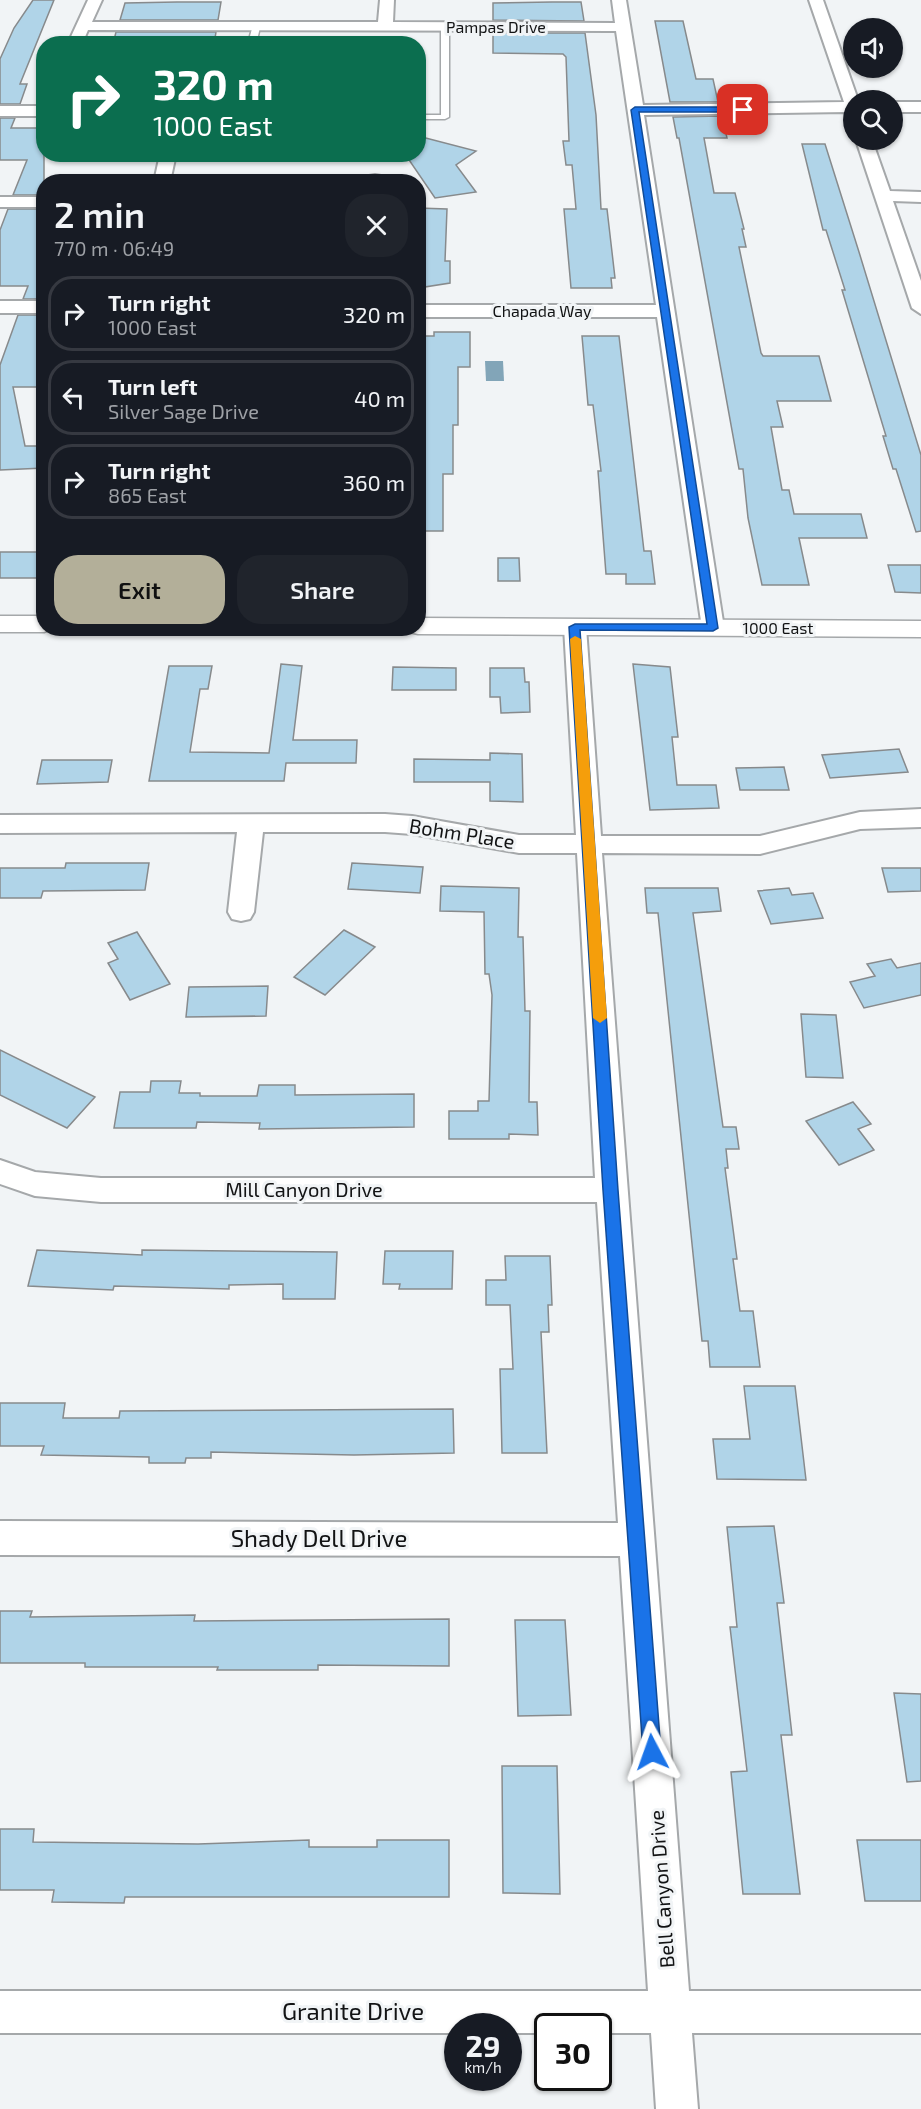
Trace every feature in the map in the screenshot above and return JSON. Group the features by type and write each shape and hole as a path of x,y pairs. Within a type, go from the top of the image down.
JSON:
{"street":[{"path":"78,36 95,0"},
{"path":"385,27 387,0"},
{"path":"619,0 713,628"},
{"path":"816,0 847,90"},
{"name":"Pampas Drive","path":"81,26 622,27"},
{"path":"903,106 921,106"},
{"path":"635,110 843,108"},
{"path":"0,111 36,111"},
{"path":"867,150 921,305"},
{"path":"883,196 921,197"},
{"path":"0,202 36,202"},
{"path":"0,307 36,307"},
{"name":"Chapada Way","path":"426,311 665,311"},
{"path":"0,624 36,624"},
{"name":"1000 East","path":"426,626 921,628"},
{"name":"Bell Canyon Drive","path":"575,627 610,1190 638,1540 677,2109"},
{"name":"Bohm Place","path":"0,824 385,824 412,825 519,844 760,845 785,843 851,822 921,818"},
{"path":"241,912 251,824"},
{"name":"Mill Canyon Drive","path":"0,1172 34,1184 101,1190 610,1190"},
{"name":"Shady Dell Drive","path":"0,1538 638,1540"},
{"name":"Granite Drive","path":"0,2012 921,2012"}],"lane":[{"path":"254,36 256,27"},
{"path":"426,117 445,117 445,27"}],"water":[{"path":"485,361 503,361 504,381 486,381"}],"building":[{"path":"33,0 54,0 39,36 36,36 36,44 20,84 27,84 20,104 0,104 0,59 14,28"},
{"path":"221,2 218,20 120,20 125,3"},
{"path":"581,2 584,21 493,20 493,3"},
{"path":"655,21 683,21 696,79 713,79 718,102 670,102"},
{"path":"116,32 216,32 215,36 115,36"},
{"path":"493,33 585,33 596,115 601,209 607,209 615,278 611,278 612,288 571,288 564,209 576,209 572,165 566,165 563,141 569,141 566,57 563,54 493,53"},
{"path":"722,116 727,138 704,138 714,193 735,193 746,247 739,247 761,353 763,356 819,356 831,401 777,401 783,427 771,427 782,490 789,490 794,514 861,514 867,538 799,538 809,585 762,585 748,518 743,469 739,469 679,138 677,138 673,117"},
{"path":"0,118 15,118 11,128 36,128 36,162 44,162 44,174 36,174 36,195 13,195 27,160 0,160"},
{"path":"426,138 476,151 456,165 476,192 435,198 426,185 426,174 419,174 410,162 426,162"},
{"path":"802,144 825,144 859,252 921,455 921,531 916,532 896,469 893,469 883,436 886,436 842,290 845,290 826,230 823,230"},
{"path":"426,208 447,209 445,261 450,261 450,283 426,287"},
{"path":"8,209 36,209 36,299 23,299 28,286 0,286 0,230"},
{"path":"18,315 36,315 36,387 13,387 25,446 36,446 36,468 0,470 0,365"},
{"path":"434,332 470,332 470,367 458,367 458,425 453,425 453,474 443,474 443,531 426,531 426,336 434,336"},
{"path":"582,336 619,336 644,551 651,551 655,584 626,584 626,574 606,574 598,471 601,471 593,405 588,405"},
{"path":"0,552 36,552 36,578 0,578"},
{"path":"498,558 519,558 520,581 498,581"},
{"path":"888,565 921,565 921,593 895,592"},
{"path":"281,664 302,666 293,740 357,740 356,763 286,763 284,781 149,781 169,666 212,666 208,689 200,689 190,752 269,753"},
{"path":"633,664 670,667 678,737 672,737 677,785 716,785 719,808 650,810"},
{"path":"393,667 456,668 456,690 392,690"},
{"path":"490,668 524,668 525,682 529,682 530,712 501,713 500,697 490,697"},
{"path":"899,749 908,772 830,778 822,755"},
{"path":"490,753 522,754 523,802 490,801 490,782 414,782 414,759 490,760"},
{"path":"42,760 112,760 108,782 37,784"},
{"path":"784,767 789,790 740,790 736,768"},
{"path":"66,863 149,863 145,890 43,891 41,898 0,898 0,868 65,868"},
{"path":"352,863 423,867 420,893 348,889"},
{"path":"882,868 921,868 921,891 888,892"},
{"path":"441,886 519,888 518,937 523,937 525,1011 530,1011 529,1102 537,1102 538,1135 509,1134 509,1139 449,1139 449,1111 478,1111 478,1101 489,1101 492,995 489,974 485,974 484,912 440,911"},
{"path":"645,888 718,888 721,911 693,913 723,1127 736,1127 739,1149 726,1149 728,1168 725,1168 737,1259 733,1259 740,1311 753,1311 760,1367 710,1367 708,1341 702,1341 658,913 647,913"},
{"path":"789,888 792,895 813,893 823,918 771,924 758,891"},
{"path":"344,930 375,947 325,995 294,977"},
{"path":"137,932 170,984 130,1000 108,963 118,959 108,943"},
{"path":"891,959 897,968 921,963 921,995 864,1008 850,982 875,976 867,964"},
{"path":"268,986 266,1016 186,1017 189,987"},
{"path":"801,1014 836,1015 843,1078 806,1077"},
{"path":"0,1050 95,1097 67,1128 0,1095"},
{"path":"151,1081 181,1081 179,1093 200,1093 200,1096 257,1096 259,1085 295,1085 295,1095 414,1094 414,1127 259,1129 260,1123 197,1122 196,1128 114,1128 120,1092 150,1092"},
{"path":"853,1102 871,1124 858,1129 874,1150 839,1165 806,1121"},
{"path":"37,1250 142,1255 142,1250 337,1252 335,1299 283,1299 283,1284 229,1285 229,1289 114,1286 113,1290 28,1286"},
{"path":"385,1251 453,1251 452,1289 399,1289 400,1284 383,1284"},
{"path":"505,1256 550,1256 552,1305 548,1305 549,1332 541,1332 547,1453 502,1453 500,1369 513,1369 510,1305 486,1305 486,1280 506,1280"},
{"path":"744,1386 795,1386 806,1480 717,1479 713,1439 750,1439"},
{"path":"0,1403 65,1403 63,1418 119,1418 120,1411 453,1409 454,1453 354,1455 211,1452 211,1458 186,1458 185,1463 149,1463 149,1457 41,1455 44,1446 0,1446"},
{"path":"774,1526 784,1603 777,1603 792,1735 781,1735 800,1894 743,1894 731,1772 747,1771 730,1627 737,1627 727,1527"},
{"path":"0,1611 32,1611 30,1617 195,1615 194,1621 449,1619 449,1666 318,1665 318,1670 217,1670 218,1667 85,1667 85,1663 0,1663"},
{"path":"515,1620 565,1620 571,1715 518,1716"},
{"path":"894,1693 921,1694 921,1781 907,1782"},
{"path":"502,1766 557,1766 560,1894 503,1893"},
{"path":"0,1829 34,1829 33,1842 198,1844 309,1840 309,1847 377,1847 377,1840 449,1840 449,1897 125,1897 124,1903 52,1902 54,1890 0,1890"},
{"path":"857,1840 921,1840 921,1901 865,1901"}],"slow traffic":[{"path":"575,639 600,1018"}],"route":[{"path":"652,1752 638,1540 610,1190 575,627 713,628 635,110 743,110"}]}
